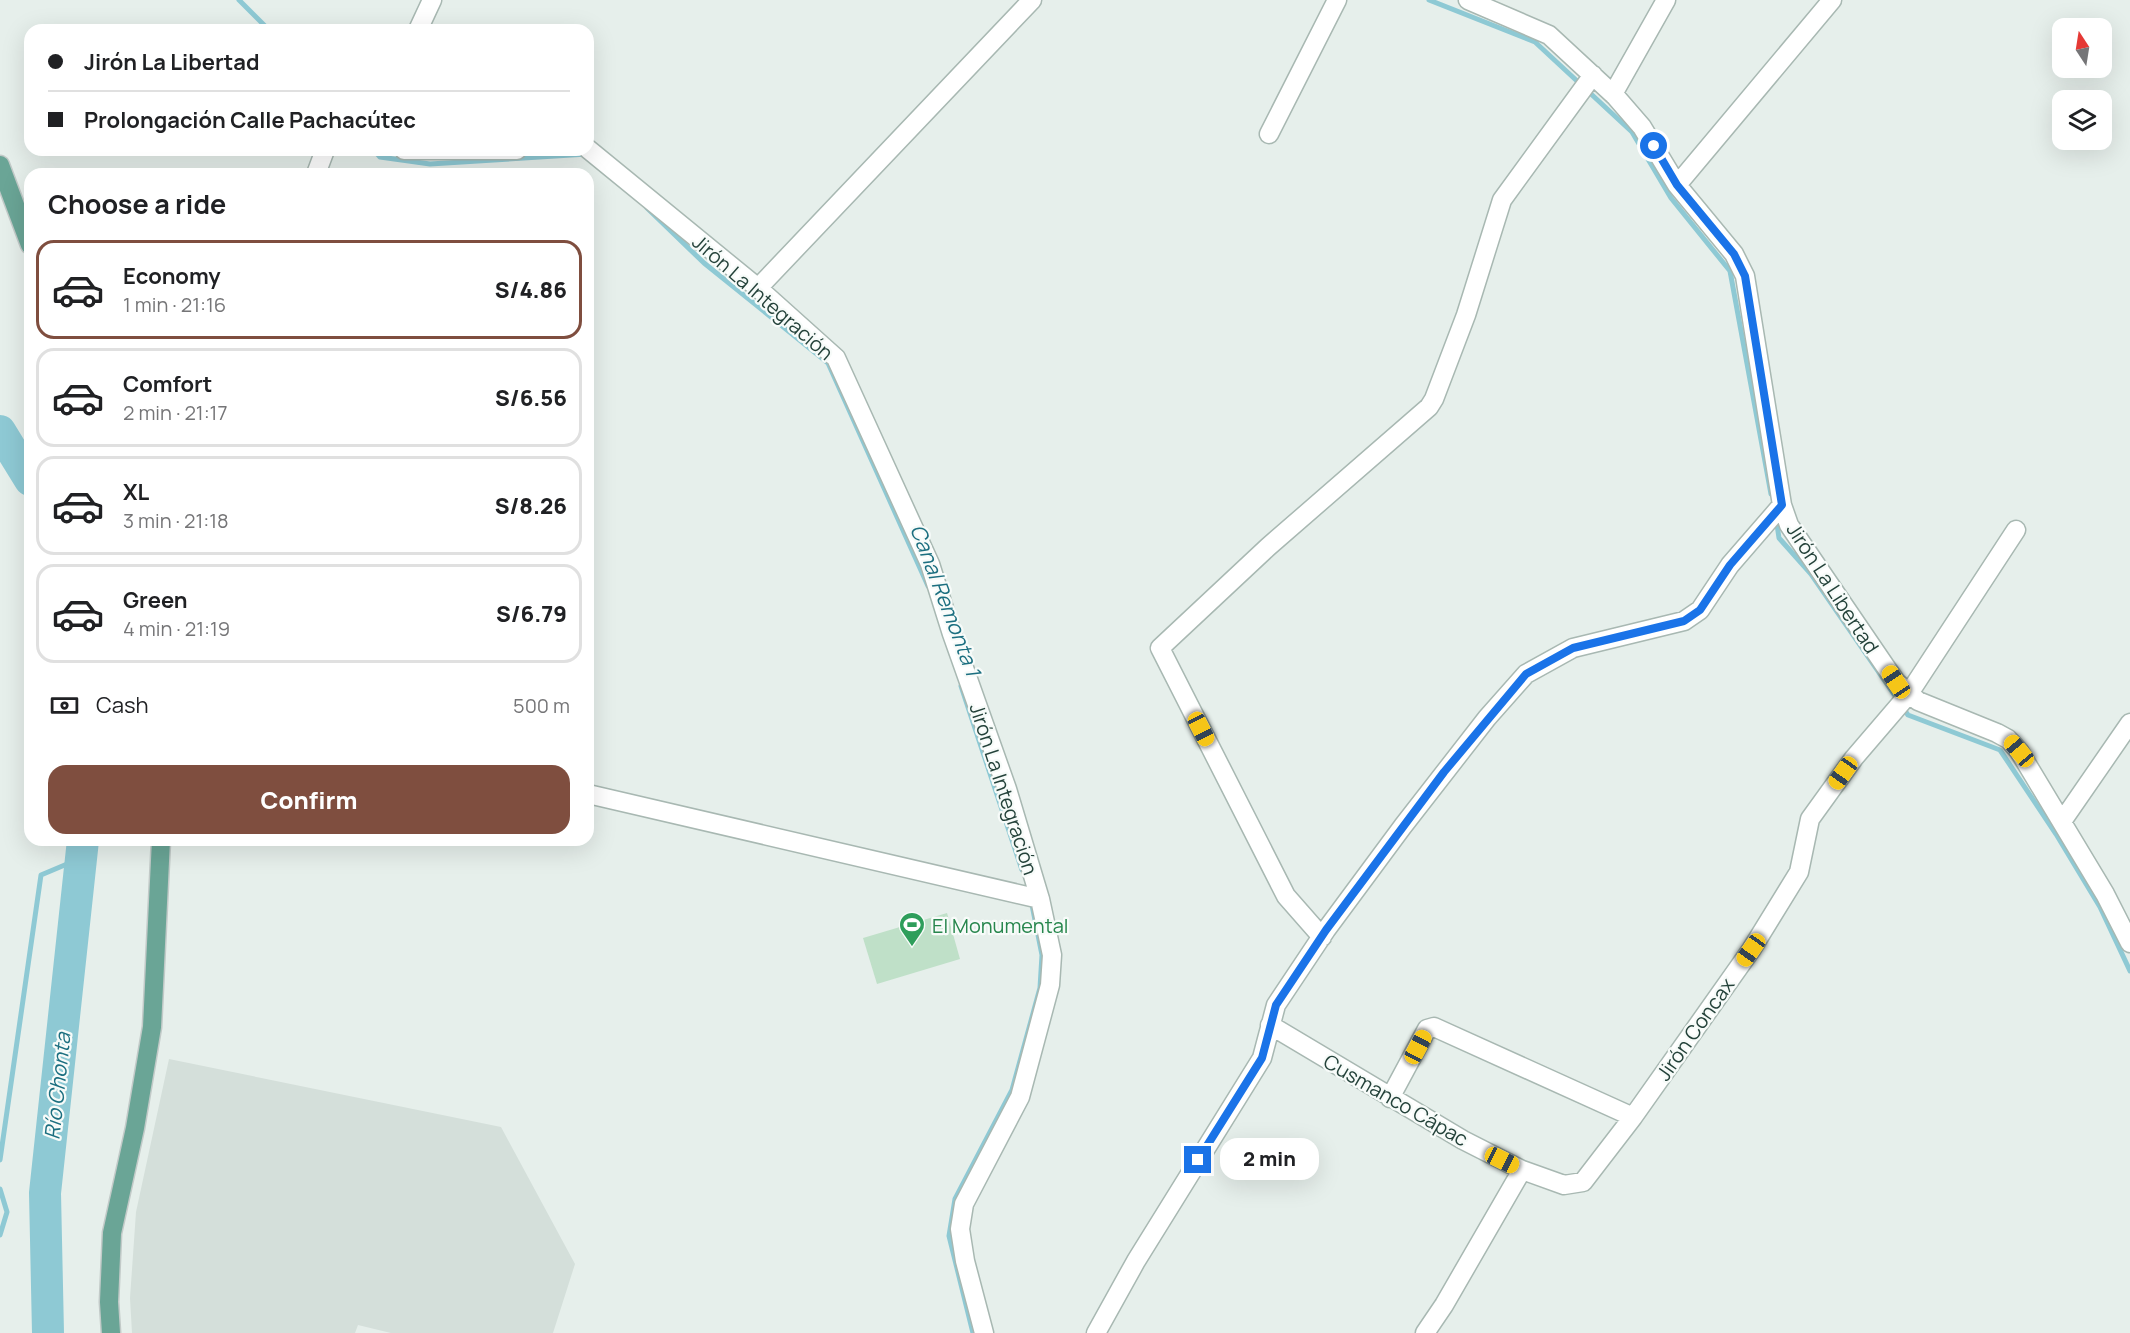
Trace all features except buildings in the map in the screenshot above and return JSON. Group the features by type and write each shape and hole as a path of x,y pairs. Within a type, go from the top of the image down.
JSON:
{"main road":[{"path":"0,165 24,229"},
{"path":"111,1333 109,1302 112,1233 135,1128 152,1027 161,846"}],"street":[{"path":"421,24 432,0"},
{"path":"758,288 1032,0"},
{"path":"1269,134 1336,0"},
{"name":"Jirón La Libertad","path":"1468,0 1549,35 1613,94 1642,127 1677,185 1719,233 1734,254 1745,276 1782,505 1789,525 1896,682 1908,695 2008,739 2062,820 2129,940"},
{"path":"1613,94 1666,0"},
{"path":"1677,185 1832,0"},
{"path":"1322,937 1286,896 1160,648 1268,547 1429,407 1466,315 1502,200 1593,75"},
{"name":"Jirón La Integración","path":"594,154 758,288 836,358 930,564 952,634 1007,789 1040,899 1052,955 1050,985 1020,1097 964,1204 960,1228 972,1293 984,1333"},
{"path":"1096,1333 1136,1261 1262,1058 1276,1005 1322,937 1486,718 1526,674 1573,648 1684,621 1700,610 1730,565 1782,505"},
{"name":"Jirón Concax","path":"1632,1117 1751,950 1799,872 1810,819 1854,758 1908,695 2016,530"},
{"path":"2062,820 2130,723"},
{"path":"594,795 1040,899"},
{"name":"Cusmanco Cápac","path":"1270,1025 1463,1140 1522,1170 1564,1185 1583,1182 1632,1117"},
{"path":"1390,1098 1431,1028 1632,1117"},
{"path":"1425,1333 1444,1305 1522,1170"}],"shaded area":[{"path":"169,1059 501,1127 575,1264 553,1333 391,1333 358,1325 355,1333 132,1333 130,1298 136,1212"}],"green space":[{"name":"El Monumental","path":"947,913 960,959 877,984 863,938"}],"waterway":[{"name":"Canal Remonta 1","path":"239,0 263,24"},
{"path":"1429,0 1535,42 1632,132 1671,198 1730,271 1771,494"},
{"name":"Canal Remonta 1","path":"379,156 430,164 556,156"},
{"name":"Canal Remonta 1","path":"647,208 704,263 828,363 928,586"},
{"name":"Río Chonta","path":"0,431 24,470"},
{"path":"1776,518 1779,538 1811,574 1898,700"},
{"name":"Canal Remonta 1","path":"961,686 1022,870"},
{"path":"1903,708 1908,715 2000,750 2056,834 2100,907 2130,971"},
{"name":"Río Chonta","path":"48,1333 45,1193 82,846"},
{"path":"0,1160 41,875 79,859"},
{"name":"Canal Remonta 1","path":"973,1333 949,1236 955,1199 1012,1090 1040,988 1042,955 1031,900"},
{"path":"0,1189 7,1212 0,1235"}],"place":[{"name":"El Monumental","path":"912,948"}],"route":[{"path":"1198,1160 1262,1058 1276,1005 1296,979 1326,930 1486,718 1526,674 1547,661 1573,648 1684,621 1700,610 1730,565 1782,505 1745,276 1734,254 1719,233 1677,185 1654,146"}]}
